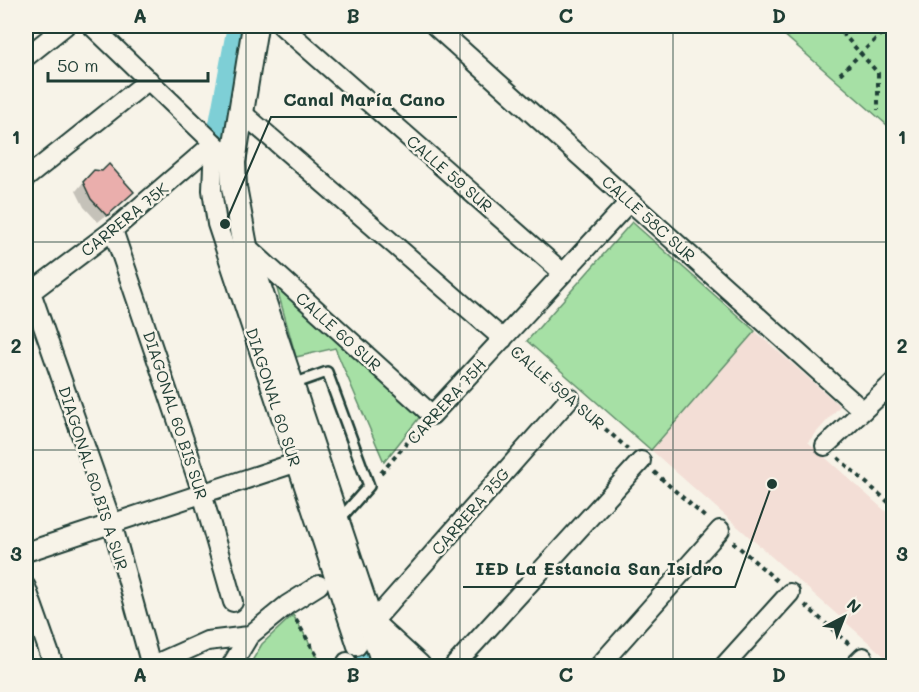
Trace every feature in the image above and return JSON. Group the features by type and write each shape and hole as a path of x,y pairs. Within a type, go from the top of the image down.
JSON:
{"street":[{"path":"26,57 65,26"},
{"path":"92,26 233,162"},
{"name":"DIAGONAL 60 SUR","path":"255,26 233,162 234,187 245,246 290,385 305,459 357,646"},
{"name":"CALLE 59 SUR","path":"282,26 563,273"},
{"name":"CALLE 58C SUR","path":"435,26 863,411"},
{"path":"26,178 149,80"},
{"name":"CALLE 59A SUR","path":"240,110 503,339"},
{"name":"DIAGONAL 60 SUR","path":"214,143 212,190 217,224 305,459 337,523 385,666"},
{"name":"CARRERA 75K","path":"28,287 113,230 214,143"},
{"name":"CARRERA 75H","path":"432,416 630,201"},
{"name":"DIAGONAL 60 BIS SUR","path":"113,230 202,494 233,602"},
{"name":"CALLE 60 SUR","path":"245,246 432,416"},
{"name":"DIAGONAL 60 BIS A SUR","path":"28,287 112,524 151,666"},
{"path":"825,446 893,383"},
{"name":"CARRERA 75G","path":"371,624 570,398"},
{"path":"26,552 305,459"},
{"path":"454,666 641,461"},
{"path":"599,666 720,530"},
{"path":"231,666 249,636 287,605 319,585"},
{"path":"26,586 54,666"},
{"path":"724,666 790,593"},
{"path":"371,624 418,666"},
{"path":"151,666 207,641 249,636"}],"lane":[{"path":"290,385 327,372 369,486 337,523"}],"path":[{"path":"836,26 878,73 878,110"},
{"path":"840,74 889,26"},
{"name":"CALLE 59A SUR","path":"503,339 790,593 859,662"},
{"name":"CARRERA 75H","path":"369,486 432,416"},
{"path":"825,446 894,507"},
{"path":"287,605 323,666"}],"shaded area":[{"path":"755,331 840,406 808,442 893,518 893,664 651,450"}],"green space":[{"path":"774,26 893,26 893,118 887,125"},
{"path":"632,222 755,331 651,450 527,341"},
{"path":"274,278 422,414 384,462 335,348 296,357"},
{"path":"293,615 323,666 249,666 262,644"}],"building":[{"path":"109,164 134,192 107,216 91,199 83,182 94,170 102,171"}],"waterway":[{"path":"232,243 225,224 219,129 238,26"},
{"path":"356,622 370,666"}],"place":[{"name":"Canal María Cano","path":"225,224"},
{"name":"IED La Estancia San Isidro","path":"772,484"}]}
